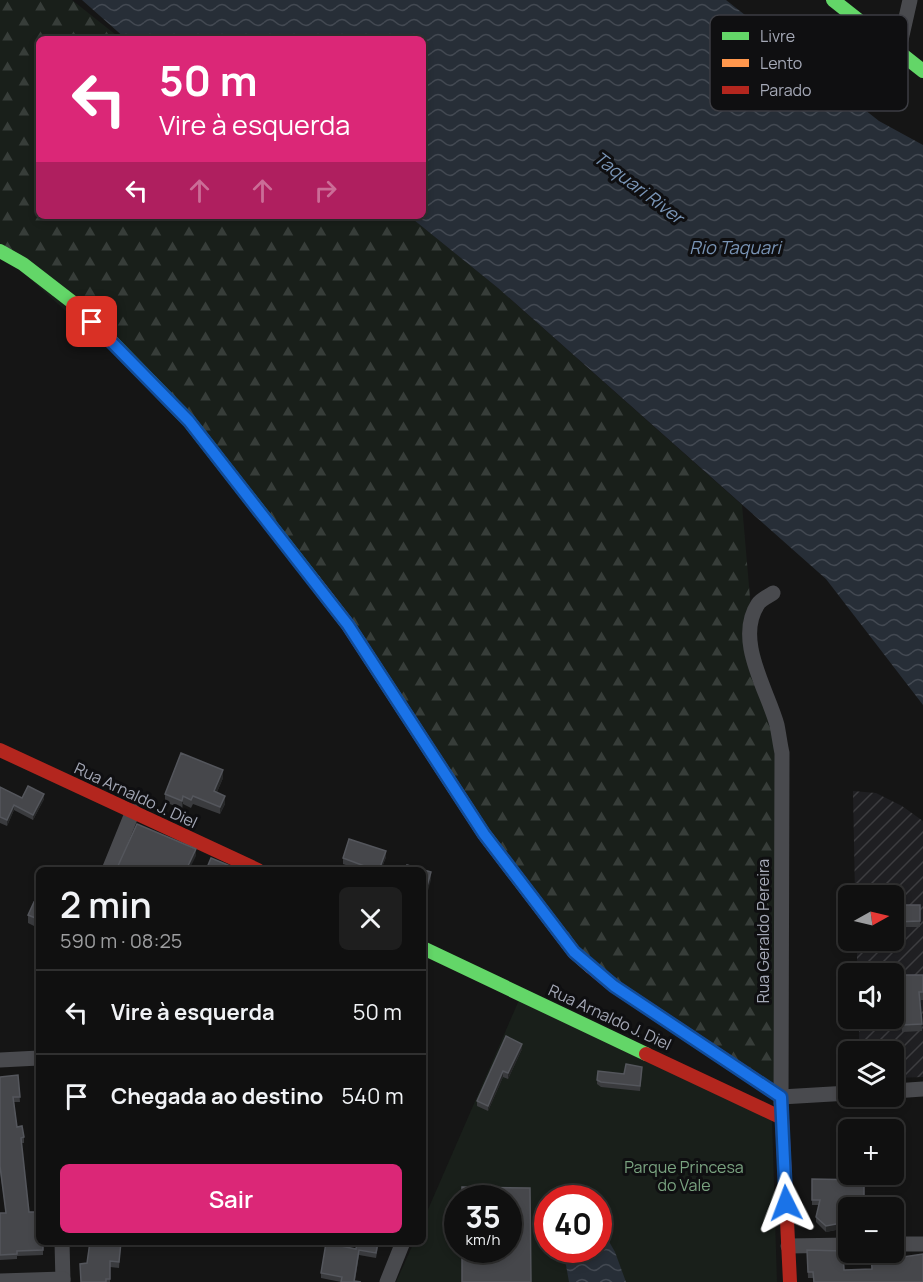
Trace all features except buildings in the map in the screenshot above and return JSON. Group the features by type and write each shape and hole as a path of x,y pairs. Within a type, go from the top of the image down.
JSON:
{"street":[{"path":"833,0 849,6"},
{"path":"907,15 910,0"},
{"path":"908,60 923,71"},
{"path":"0,251 23,264 76,305 189,421 348,625 484,834 574,952 614,986 781,1097 838,1094"},
{"name":"Rua Geraldo Pereira","path":"773,593 759,603 752,621 751,644 754,666 777,724 782,753 781,1097 790,1282"},
{"name":"Rua Arnaldo J. Diel","path":"0,750 252,867"},
{"path":"110,867 133,812"},
{"name":"Rua Arnaldo J. Diel","path":"426,949 782,1118"},
{"path":"0,1060 36,1058"},
{"path":"904,1090 923,1089"},
{"path":"904,1244 923,1244"},
{"path":"0,1281 63,1280 62,1245"},
{"path":"387,1282 402,1245"},
{"path":"788,1246 838,1245"}],"shaded area":[{"path":"853,791 876,793 902,806 923,821 923,1077 904,1078 904,1041 859,1041 859,1029 904,1029 904,963 857,963 857,951 904,951 904,885 855,885"}],"green space":[{"path":"0,0 72,0 117,36 36,36 36,219 413,219 498,288 742,505 752,621 777,724 781,1097 574,952 348,625 189,421 0,252"},
{"name":"Parque Princesa do Vale","path":"519,1000 772,1118 777,1282 396,1282 413,1245 426,1245 426,1214"}],"water":[{"name":"Rio Taquari","path":"82,0 726,0 745,15 710,15 710,111 866,111 879,121 923,145 923,705 826,579 498,288 413,219 426,219 426,36 123,36"},
{"path":"612,1247 626,1282 569,1282 565,1263 612,1263"}],"traffic: fast":[{"path":"833,0 852,15"},
{"path":"908,59 923,71"},
{"path":"0,251 23,264 76,305 189,421 314,581"},
{"path":"426,949 646,1054"}],"traffic: slow":[{"path":"314,581 348,625 484,834 574,952 591,967"}],"traffic: jam":[{"path":"0,750 252,867"},
{"path":"591,967 614,986 781,1097"},
{"path":"646,1054 782,1118 790,1282"}],"route":[{"path":"92,322 189,421 348,625 484,834 574,952 614,986 781,1097 786,1203"}],"water label":[{"name":"Taquari River","path":"639,187"}]}
